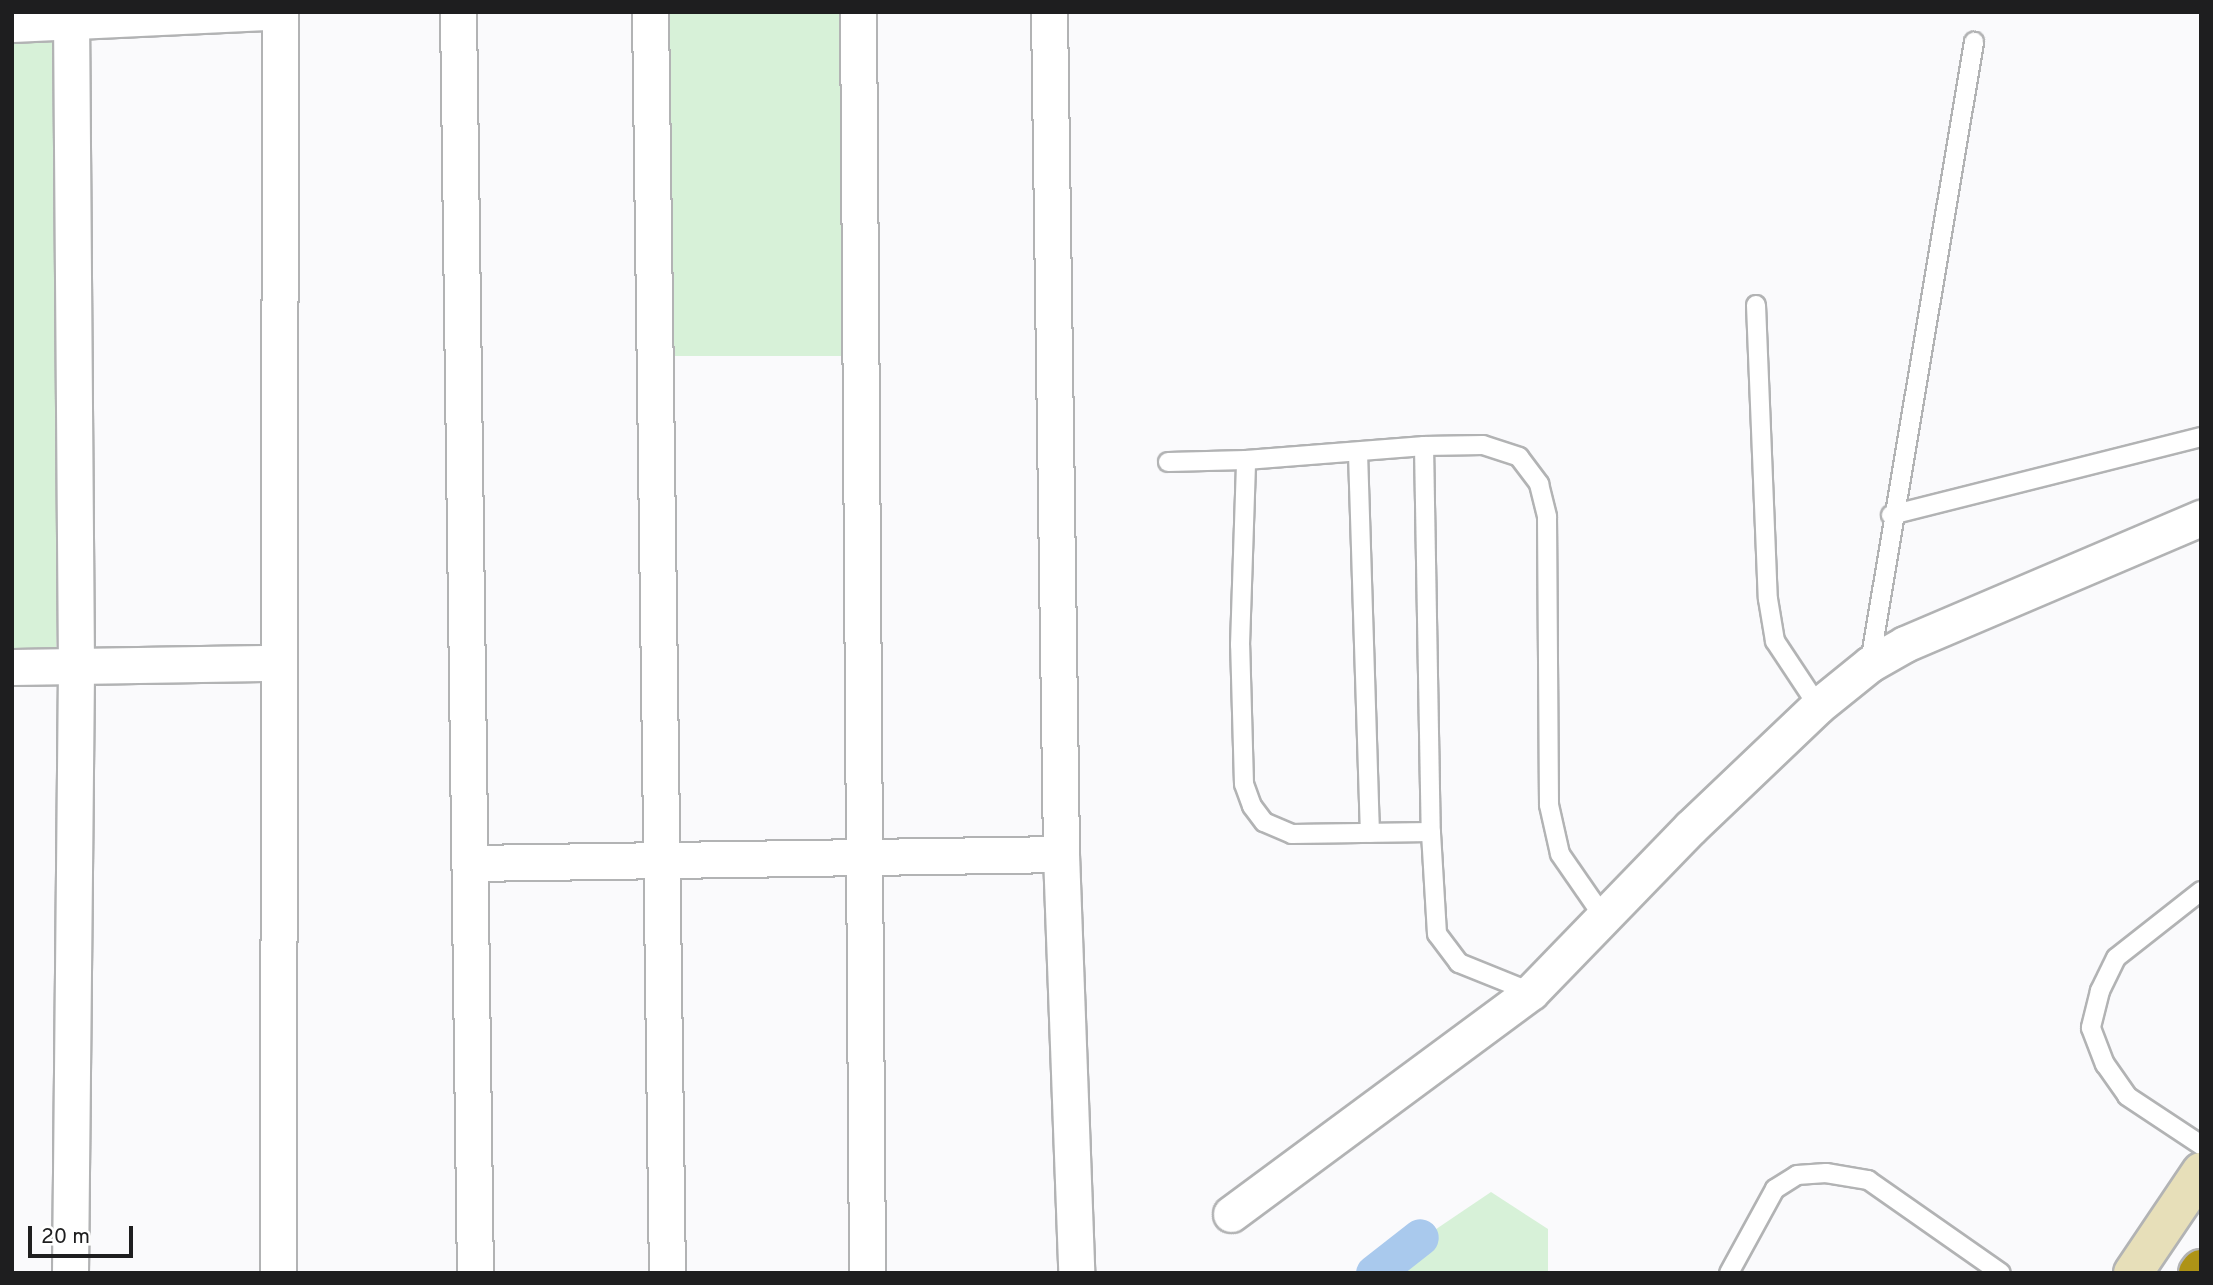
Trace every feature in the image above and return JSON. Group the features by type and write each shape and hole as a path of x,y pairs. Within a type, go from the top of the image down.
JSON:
{"main road":[{"path":"2133,1273 2201,1172"}],"street":[{"path":"12,24 71,18 270,12"},
{"path":"278,1273 280,12"},
{"path":"458,12 475,1273"},
{"path":"650,12 667,1273"},
{"path":"858,12 867,1273"},
{"path":"1049,12 1061,854 1076,1273"},
{"path":"71,18 76,667 71,1273"},
{"path":"1231,1214 1531,992 1603,916 1818,706 1870,664 1905,643 2201,518"},
{"path":"12,667 277,663"},
{"path":"471,863 662,857 1061,854"}],"lane":[{"path":"1870,664 1891,515 1974,42"},
{"path":"1756,305 1768,598 1775,641 1818,706"},
{"path":"1891,515 2201,437"},
{"path":"1168,462 1246,460 1424,446 1483,445 1519,457 1539,484 1547,517 1549,805 1560,854 1603,916"},
{"path":"1424,446 1431,832 1437,934 1459,963 1531,992"},
{"path":"1358,453 1370,833"},
{"path":"1246,460 1240,645 1244,784 1251,806 1264,822 1292,834 1431,832"},
{"path":"2201,891 2116,958 2099,991 2091,1028 2105,1064 2127,1096 2201,1145"},
{"path":"1729,1273 1775,1189 1797,1175 1826,1173 1868,1180 2001,1273"}],"green space":[{"path":"669,12 842,12 842,356 669,356"},
{"path":"12,32 67,33 56,666 12,665"},
{"path":"1491,1192 1548,1229 1548,1273 1371,1273"}],"waterway":[{"path":"1374,1273 1420,1237"}]}
